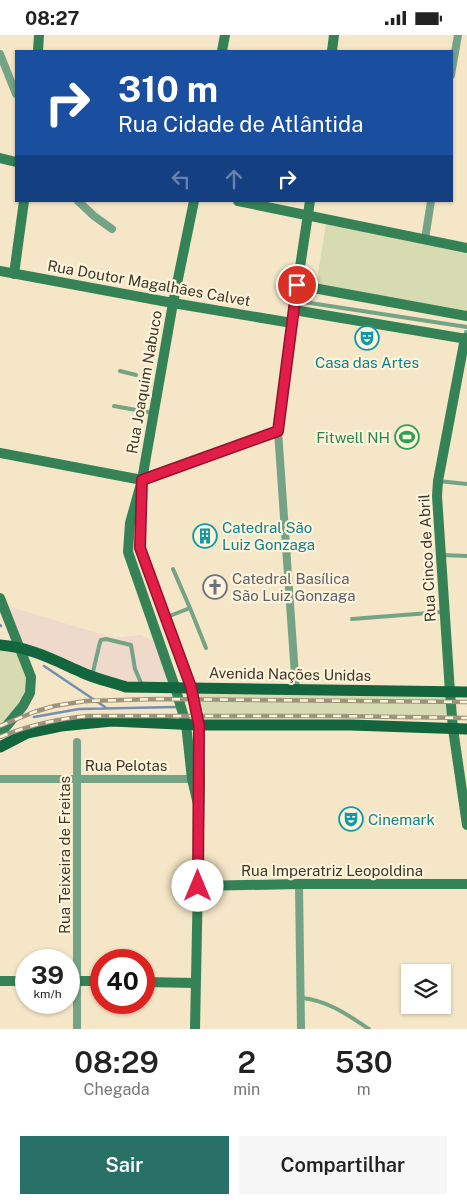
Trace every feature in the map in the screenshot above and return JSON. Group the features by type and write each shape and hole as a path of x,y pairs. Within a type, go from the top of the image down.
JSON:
{"main road":[{"name":"Avenida Nações Unidas","path":"0,645 20,647 49,657 92,676 126,687 467,692"},
{"path":"0,747 27,733 77,724 112,721 199,725 351,725 467,729"}],"street":[{"path":"38,50 40,35"},
{"path":"222,50 225,35"},
{"path":"332,50 334,35"},
{"path":"453,64 458,35"},
{"path":"0,54 15,91"},
{"path":"0,159 15,162"},
{"path":"14,274 24,202"},
{"path":"79,202 112,229"},
{"name":"Rua Joaquim Nabuco","path":"194,202 173,303 142,480 130,523 128,552 186,724 192,779 198,804"},
{"path":"243,202 467,248"},
{"path":"296,690 278,431 294,305 310,202"},
{"path":"425,239 431,202"},
{"name":"Rua Doutor Magalhães Calvet","path":"0,271 292,323"},
{"path":"297,285 466,330"},
{"path":"294,305 466,330"},
{"name":"Rua Cinco de Abril","path":"466,330 438,481 437,496 453,729 467,825"},
{"path":"0,453 142,480 278,431"},
{"name":"Rua Joaquim Nabuco","path":"142,480 140,548 191,687 199,725 200,779 195,1029"},
{"path":"0,597 31,677 30,693 23,706 0,734"},
{"name":"Rua Teixeira de Freitas","path":"74,949 77,742"},
{"name":"Rua Pelotas","path":"0,779 192,779"},
{"path":"299,884 301,1029"},
{"name":"Rua Imperatriz Leopoldina","path":"198,886 467,884"},
{"path":"0,981 15,981"},
{"path":"155,982 195,983"},
{"name":"Rua Teixeira de Freitas","path":"76,1014 77,1029"}],"lane":[{"path":"294,305 444,324 466,330"},
{"path":"120,371 136,375"},
{"path":"114,406 153,413"},
{"path":"438,481 467,484"},
{"path":"441,555 467,556"},
{"path":"173,569 206,648"},
{"path":"165,618 190,608"},
{"path":"352,619 445,612"},
{"path":"92,676 101,640 106,639 128,643 133,649 135,669 143,687"},
{"path":"301,998 325,1003 369,1029"}],"shaded area":[{"path":"4,605 114,638 140,635 160,644 175,687 126,687 20,647"}],"green space":[{"path":"326,224 467,253 467,313 316,285"},
{"path":"0,645 20,647 30,693 11,721 0,723"},
{"path":"198,692 450,697 452,716 206,719"}],"waterway":[{"path":"44,666 105,707"},
{"path":"34,717 79,709 176,707"}],"railway":[{"path":"0,726 54,706 86,701 158,699 467,702"},
{"path":"0,737 43,723 88,716 467,718"}],"place":[{"name":"Casa das Artes","path":"367,338"},
{"name":"Fitwell NH","path":"407,437"},
{"name":"Catedral São Luiz Gonzaga","path":"205,536"},
{"name":"Catedral Basílica São Luiz Gonzaga","path":"215,587"},
{"name":"Cinemark","path":"351,819"}],"route":[{"path":"198,886 199,725 191,687 140,548 142,480 278,431 297,285"}]}
